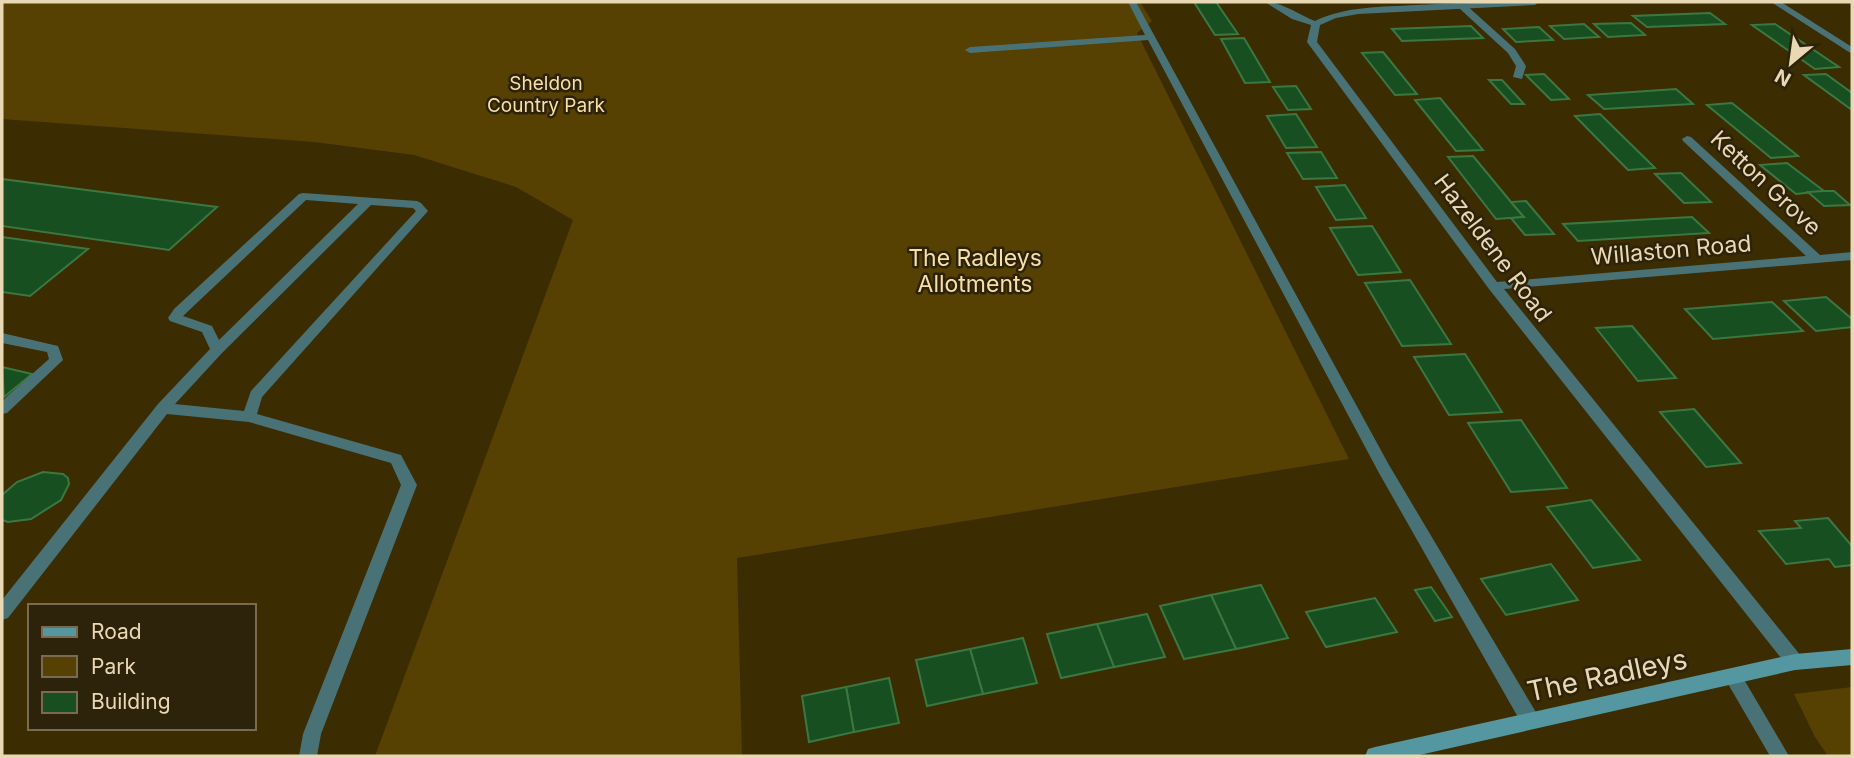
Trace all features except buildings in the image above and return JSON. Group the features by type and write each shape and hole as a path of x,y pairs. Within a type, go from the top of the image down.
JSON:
{"street":[{"path":"1132,2 1384,469 1530,720"},
{"path":"1269,2 1295,17 1316,24 1334,16 1358,11 1535,2"},
{"path":"1776,2 1852,51"},
{"path":"1462,6 1512,51 1521,66 1518,76"},
{"name":"Hazeldene Road","path":"1316,24 1312,42 1494,286 1795,662"},
{"path":"971,50 1152,37"},
{"name":"Ketton Grove","path":"1687,139 1816,258"},
{"path":"217,350 207,330 175,318 303,195 417,205 422,211 256,395 249,416"},
{"path":"2,613 163,408 217,350 368,201"},
{"name":"Willaston Road","path":"1494,286 1852,256"},
{"path":"2,338 53,349 57,360 2,409"},
{"path":"163,408 249,416 396,459 409,485 312,734 308,756"},
{"name":"The Radleys","path":"1374,756 1795,662 1852,657"},
{"path":"1733,677 1780,756"}],"green space":[{"path":"2,2 1140,2 1152,21 1137,33 1349,459 737,558 742,756 375,756 573,220 516,187 414,155 314,142 2,119"},
{"path":"1852,687 1852,756 1828,756 1815,737 1794,694"}],"park label":[{"name":"Sheldon Country Park","path":"546,94"},
{"name":"The Radleys Allotments","path":"975,271"}]}
